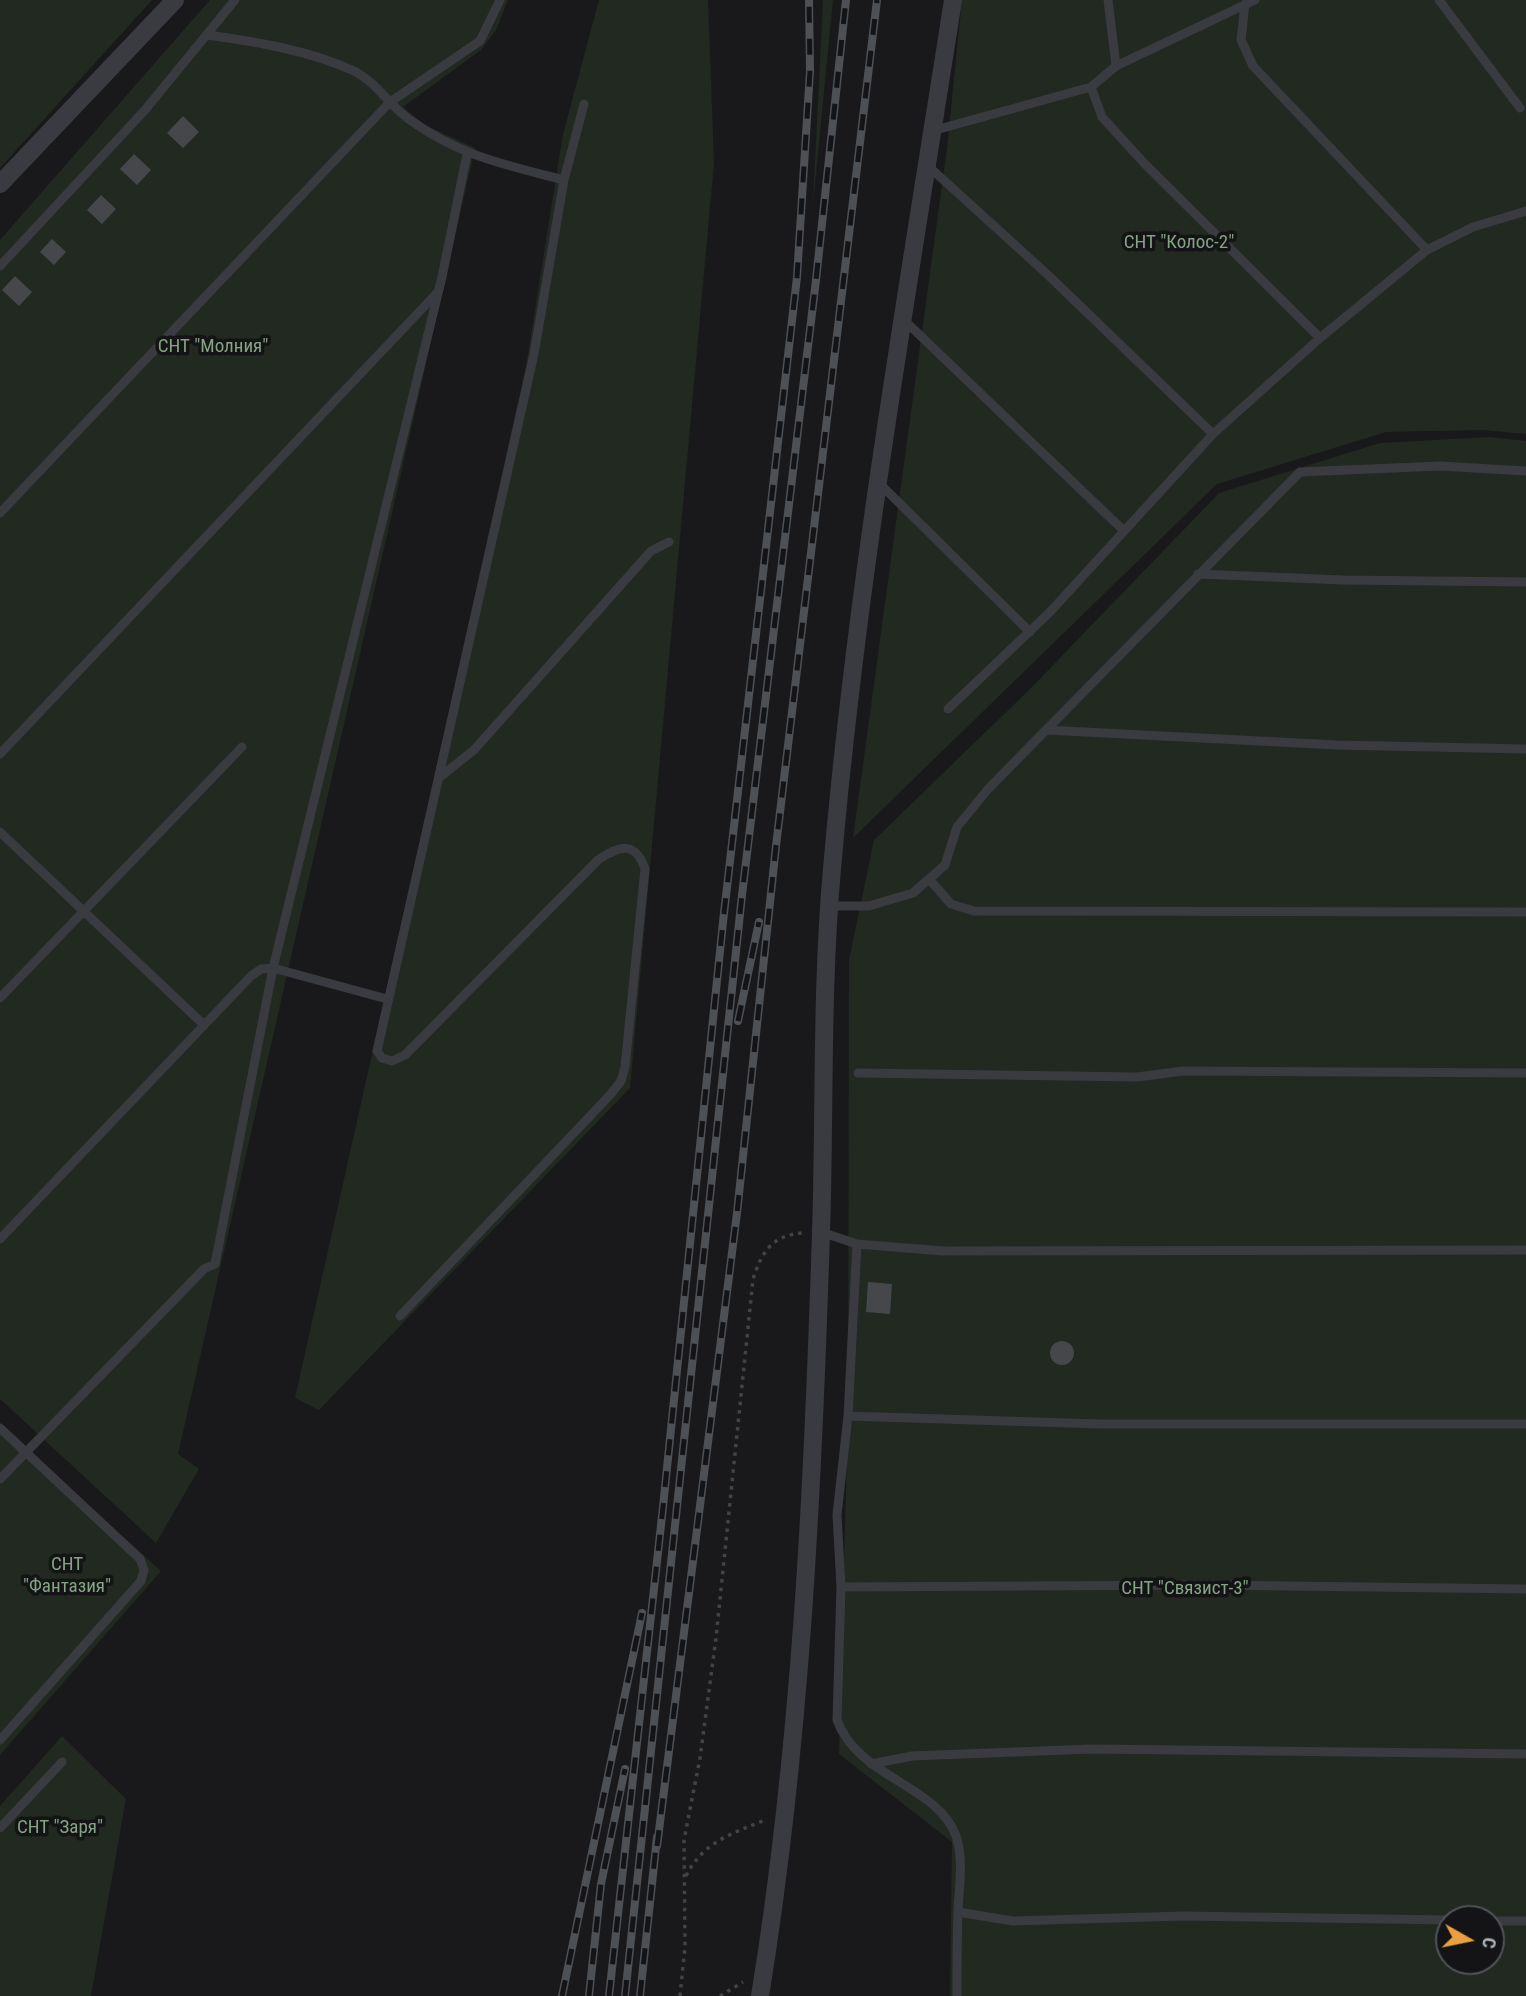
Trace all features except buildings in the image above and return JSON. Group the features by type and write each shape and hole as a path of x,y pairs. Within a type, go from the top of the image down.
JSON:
{"street":[{"path":"0,184 175,0"},
{"path":"760,1996 787,1806 805,1564 821,1232 830,906 861,610 953,0"}],"lane":[{"path":"0,266 145,110 235,0"},
{"path":"0,513 390,102 480,41 500,0"},
{"path":"1108,0 1116,66"},
{"path":"932,131 1091,87 1116,66 1255,0"},
{"path":"1439,0 1520,108"},
{"path":"1245,4 1241,40 1253,66 1427,250"},
{"path":"208,35 257,42 336,64 357,73 408,118 467,154 564,180"},
{"path":"1091,87 1102,117 1144,163 1320,338"},
{"path":"400,1316 621,1081 625,1067 645,869 640,856 629,848 616,848 598,860 405,1055 392,1061 382,1058 377,1051 534,354 564,180 584,104"},
{"path":"0,1479 204,1269 215,1264 273,968 438,291 467,154"},
{"path":"927,165 1048,275 1213,434"},
{"path":"948,709 1030,632 1213,434 1320,338 1427,250 1473,227 1526,211"},
{"path":"0,754 438,291"},
{"path":"904,320 1124,531"},
{"path":"830,906 869,906 913,893 945,865 957,827 989,788 1300,472 1440,466 1526,471"},
{"path":"880,484 1030,632"},
{"path":"440,777 474,750 651,551 669,542"},
{"path":"1198,574 1382,581 1526,582"},
{"path":"1046,730 1337,745 1526,749"},
{"path":"0,998 242,747"},
{"path":"0,832 203,1024"},
{"path":"929,879 951,904 974,911 1526,912"},
{"path":"0,1240 203,1024 261,969 273,968 387,999"},
{"path":"858,1073 1137,1077 1183,1071 1526,1073"},
{"path":"821,1232 858,1244 943,1251 1526,1250"},
{"path":"858,1244 848,1416 837,1515 841,1587 836,1720 842,1736 859,1756 917,1794 938,1812 955,1834 960,1859 957,1996"},
{"path":"848,1416 1100,1424 1526,1424"},
{"path":"0,1428 140,1559 144,1570 141,1581 0,1740"},
{"path":"841,1587 1209,1585 1526,1589"},
{"path":"871,1764 912,1756 1092,1749 1526,1755"},
{"path":"0,1828 62,1762"},
{"path":"958,1912 1013,1921 1184,1916 1435,1920"},
{"path":"1505,1921 1526,1921"}],"path":[{"path":"680,1996 685,1947 684,1840 700,1758 716,1638 753,1279 762,1253 778,1239 798,1233 821,1232"},
{"path":"685,1879 695,1858 712,1842 764,1821 787,1806"}],"green space":[{"path":"0,0 152,0 0,168"},
{"name":"СНТ \"Молния\"","path":"210,0 508,0 496,30 481,50 403,107 425,125 475,148 178,1454 199,1469 156,1543 0,1399 0,240"},
{"path":"599,0 708,0 714,163 630,1088 319,1410 295,1398 526,366 563,134"},
{"path":"823,0 833,0 813,204"},
{"name":"СНТ \"Колос-2\"","path":"962,0 1526,0 1526,434 1483,430 1386,432 1217,484 853,838 947,148"},
{"name":"СНТ \"Связист-3\"","path":"1489,437 1526,441 1526,1996 950,1996 952,1842 839,1754 848,1416 849,960 874,840 1030,689 1219,493 1380,443"},
{"name":"СНТ \"Фантазия\"","path":"0,1424 161,1571 0,1755"},
{"name":"СНТ \"Заря\"","path":"62,1736 126,1799 91,1996 0,1996 0,1806"}],"railway":[{"path":"609,1996 723,922 797,277 810,71 809,0"},
{"path":"625,1996 742,895 816,280 846,0"},
{"path":"657,1846 737,1213 776,846 877,0"},
{"path":"738,1021 759,922"},
{"path":"562,1996 642,1613"},
{"path":"589,1996 601,1884 625,1769"},
{"path":"640,1996 657,1837"}]}
